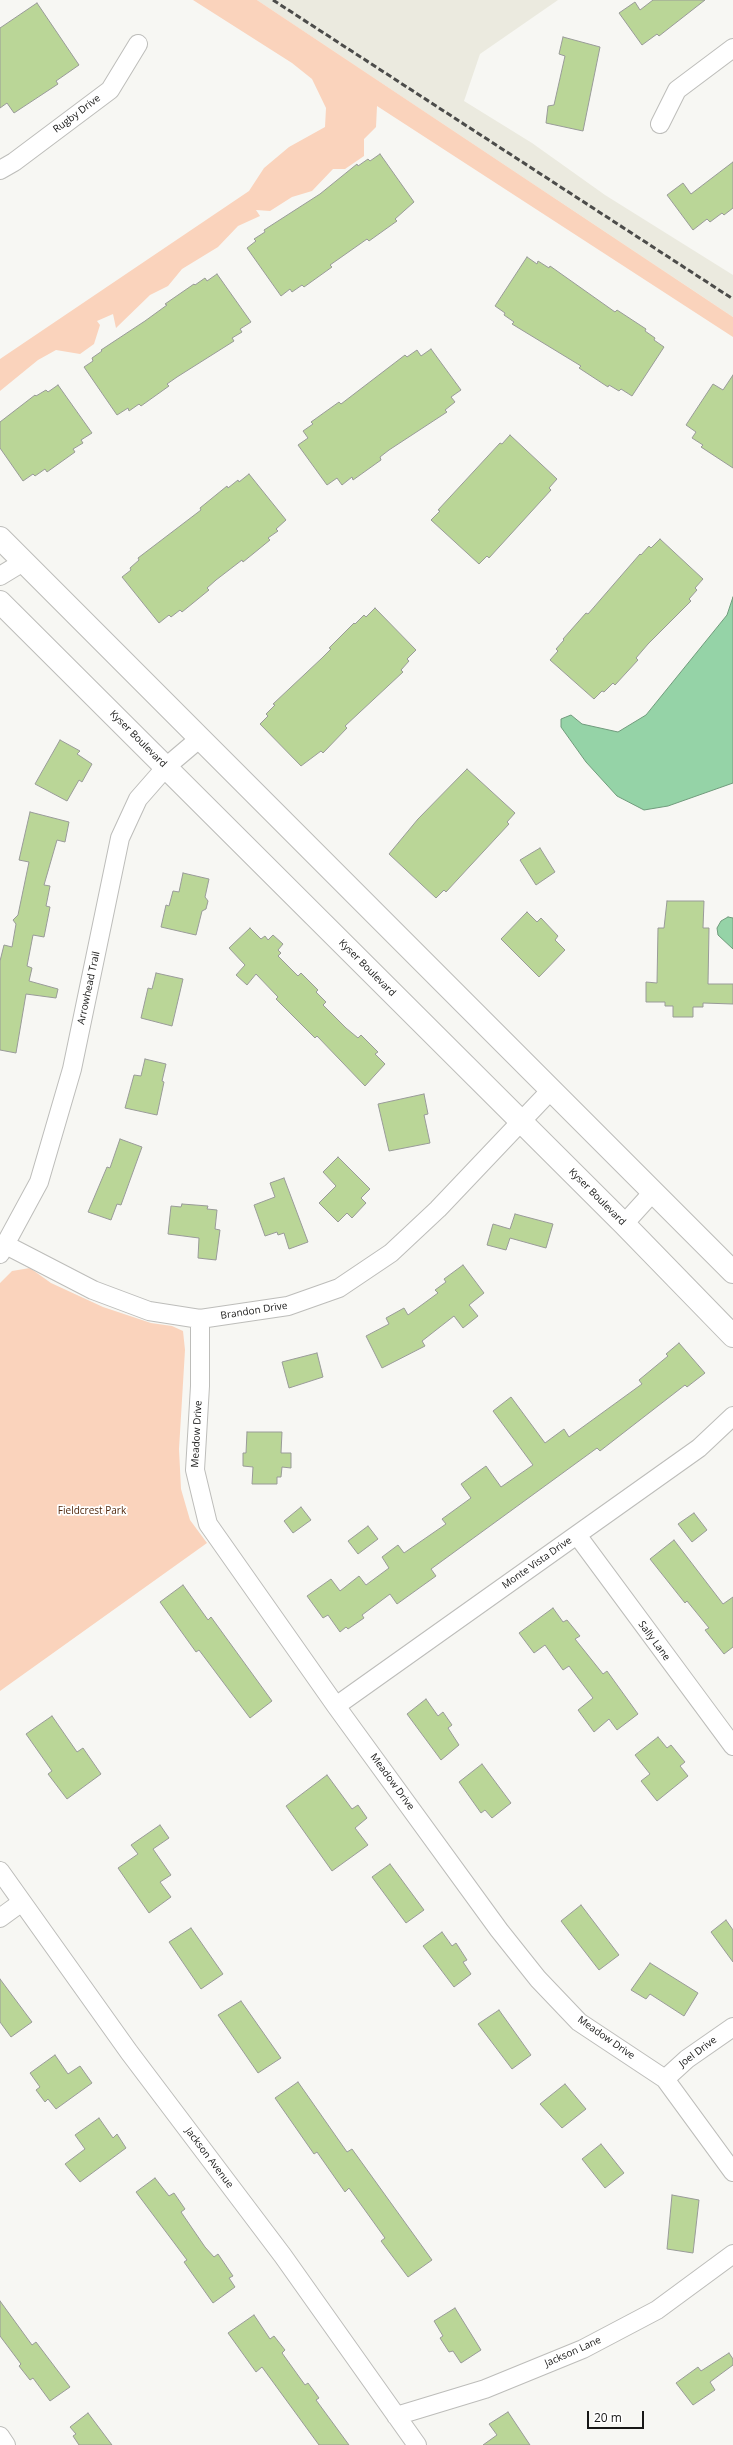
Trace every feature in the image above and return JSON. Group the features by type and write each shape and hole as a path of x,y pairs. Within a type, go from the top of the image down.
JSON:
{"street":[{"name":"Rugby Drive","path":"0,170 110,90 138,44"},
{"path":"660,124 677,90 733,48"},
{"path":"0,538 199,739 733,1272"},
{"path":"0,576 23,562"},
{"name":"Kyser Boulevard","path":"0,602 624,1224 733,1336"},
{"name":"Arrowhead Trail","path":"3,1249 39,1182 72,1069 120,838 138,799 166,767 199,739"},
{"name":"Brandon Drive","path":"3,1249 93,1290 149,1311 200,1319 288,1306 338,1288 391,1253 438,1209 522,1123 551,1090"},
{"path":"624,1224 653,1192"},
{"name":"Meadow Drive","path":"200,1319 200,1386 195,1470 208,1524 336,1706 499,1930 538,1979 580,2022 665,2079 733,2172"},
{"name":"Monte Vista Drive","path":"336,1706 699,1448 733,1416"},
{"name":"Sally Lane","path":"577,1535 733,1746"},
{"name":"Jackson Avenue","path":"0,1871 129,2052 283,2256 417,2445"},
{"path":"0,1918 22,1902"},
{"name":"Joel Drive","path":"665,2079 687,2059 733,2027"},
{"name":"Jackson Lane","path":"396,2416 485,2389 584,2349 657,2310 733,2254"},
{"path":"0,2436 6,2445"}],"shaded area":[{"path":"257,0 558,0 480,54 464,101 532,143 605,195 733,275 733,317"},
{"path":"733,597 733,783 668,806 644,810 617,796 586,762 561,727 561,719 571,715 582,724 618,732 646,715 727,615"},
{"path":"728,917 733,918 733,949 718,935 717,928 721,921"}],"green space":[{"path":"193,0 257,0 733,317 733,337 377,106 376,127 364,139 364,156 345,169 333,169 312,191 292,197 270,211 256,210 260,216 238,226 218,247 182,269 168,286 150,295 116,328 113,314 97,321 100,325 94,344 80,354 56,350 38,360 0,391 0,359 249,191 264,168 289,147 325,127 326,108 312,79 292,63"},
{"name":"Fieldcrest Park","path":"30,1268 51,1283 103,1307 151,1323 172,1326 183,1331 185,1350 179,1449 181,1489 190,1520 207,1543 0,1691 0,1283 12,1271"}],"building":[{"path":"653,0 705,0 659,36 657,34 642,45 619,13 635,2 640,10"},
{"path":"37,3 79,65 56,81 58,84 14,113 7,103 0,108 0,28"},
{"path":"563,37 600,47 583,131 546,123 548,106 554,105 565,56 559,54"},
{"path":"380,154 414,202 395,219 397,221 369,241 367,239 330,265 332,267 304,287 302,285 292,292 290,289 281,296 247,248 256,241 254,239 265,232 264,230 320,194 357,164 358,166 368,159 370,161"},
{"path":"733,162 733,208 724,215 722,213 710,222 707,219 693,230 667,195 683,183 691,194"},
{"path":"527,257 537,264 538,261 549,268 550,266 615,312 617,310 646,329 645,331 655,338 654,340 664,347 632,396 621,389 619,391 609,385 608,387 579,368 581,366 512,324 514,322 495,306"},
{"path":"217,274 251,322 240,329 242,332 232,338 234,341 177,377 167,384 169,386 141,406 139,404 129,411 128,408 117,415 84,367 93,361 92,358 102,351 101,350 167,305 165,304 194,284 195,285 205,278 207,281"},
{"path":"431,349 461,390 451,397 455,402 445,410 447,412 389,450 380,457 381,460 353,480 352,477 342,485 337,478 327,485 298,445 308,438 303,431 313,424 311,422 339,402 341,404 405,355 407,357 417,350 421,356"},
{"path":"733,375 733,468 701,447 703,445 692,438 696,432 686,425 713,384 723,390"},
{"path":"58,385 92,433 81,440 83,443 73,449 75,452 47,472 45,469 35,476 33,474 23,481 0,448 0,422 35,395 36,396 46,390 48,392"},
{"path":"510,435 557,479 549,488 551,490 489,558 487,556 479,564 431,520 440,511 438,510 500,443 502,444"},
{"path":"249,474 286,520 276,529 278,531 268,538 270,540 243,562 242,560 216,580 207,588 209,590 182,612 180,610 171,617 169,615 159,623 122,577 131,570 130,568 139,560 138,558 201,510 200,508 227,486 228,488"},
{"path":"660,539 703,579 695,588 697,590 689,599 691,601 648,644 636,658 638,660 615,685 613,683 594,699 550,660 558,651 556,649 564,640 563,639 586,613 588,614 640,554 641,555 649,546 651,548"},
{"path":"375,608 416,650 407,659 409,661 401,670 403,672 345,726 347,728 323,753 321,751 301,766 260,724 268,716 266,714 275,705 273,704 331,649 329,648 354,623 355,624 364,615 366,617"},
{"path":"60,740 80,751 77,754 92,764 82,782 79,780 67,801 35,784"},
{"path":"467,769 515,813 507,822 509,824 446,892 444,890 436,898 389,854 418,819"},
{"path":"30,812 69,822 65,842 57,840 44,885 50,886 46,906 50,907 44,937 33,935 27,966 32,968 29,981 58,989 56,998 26,994 16,1053 0,1050 0,961 4,945 12,947 16,924 13,920 18,915 29,862 19,860"},
{"path":"540,848 555,872 536,885 520,860"},
{"path":"183,873 209,879 205,897 208,901 206,909 202,911 196,935 161,927 166,905 169,906 173,891 179,892"},
{"path":"667,901 704,901 703,928 709,928 708,984 733,984 733,1004 703,1003 703,1007 693,1007 693,1017 673,1017 673,1006 665,1006 665,1002 646,1002 646,982 657,983 658,928 664,928"},
{"path":"527,912 537,922 541,918 558,936 555,940 565,950 539,977 501,939"},
{"path":"250,928 261,939 265,936 268,940 273,935 283,944 278,950 281,953 278,956 298,976 301,973 318,990 316,992 326,1002 323,1005 346,1028 358,1038 361,1035 378,1052 375,1054 385,1064 365,1086 317,1036 315,1038 276,999 278,997 256,974 247,985 236,975 245,965 229,948"},
{"path":"156,973 183,979 172,1026 141,1018 148,988 152,989"},
{"path":"145,1059 166,1064 157,1115 125,1108 134,1075 141,1076"},
{"path":"424,1094 428,1114 424,1115 430,1143 389,1151 378,1104"},
{"path":"120,1139 142,1147 121,1205 117,1204 111,1220 88,1212 107,1167 110,1168"},
{"path":"338,1157 370,1189 361,1198 366,1203 352,1218 347,1213 338,1222 319,1203 336,1186 323,1172"},
{"path":"284,1178 308,1242 289,1249 284,1233 278,1235 277,1232 265,1236 254,1205 275,1197 270,1183"},
{"path":"182,1204 208,1206 207,1209 217,1210 215,1229 220,1230 216,1260 198,1258 199,1238 168,1234 171,1206 181,1207"},
{"path":"515,1214 553,1224 546,1248 510,1238 506,1250 487,1245 493,1224 510,1229"},
{"path":"463,1265 484,1293 469,1305 478,1316 463,1328 454,1316 422,1341 425,1346 382,1368 366,1336 389,1324 386,1318 404,1308 408,1315 438,1293 435,1290 446,1282 444,1279"},
{"path":"679,1343 705,1373 687,1387 685,1385 600,1451 597,1448 431,1569 436,1576 397,1604 390,1594 362,1615 364,1618 348,1629 346,1627 340,1632 328,1615 323,1618 307,1596 331,1579 340,1591 359,1576 366,1585 389,1568 382,1557 398,1545 404,1553 446,1524 442,1519 471,1498 461,1484 486,1466 501,1487 533,1465 493,1411 511,1397 545,1443 564,1429 569,1437 642,1384 639,1380 668,1356 666,1354"},
{"path":"317,1353 323,1377 289,1388 282,1362"},
{"path":"247,1432 282,1432 281,1453 291,1453 291,1468 282,1467 281,1477 277,1477 277,1484 252,1484 253,1467 243,1466 243,1453 246,1453"},
{"path":"301,1507 311,1520 293,1533 284,1521"},
{"path":"694,1513 707,1530 692,1542 678,1524"},
{"path":"368,1526 378,1539 358,1554 348,1541"},
{"path":"674,1540 723,1604 733,1597 733,1647 724,1654 705,1630 709,1628 687,1601 685,1603 650,1559"},
{"path":"183,1585 208,1620 211,1617 272,1701 250,1718 199,1650 196,1652 160,1602"},
{"path":"553,1608 563,1622 567,1620 580,1636 575,1639 603,1674 607,1671 638,1714 617,1730 609,1719 594,1732 578,1710 593,1698 569,1666 563,1670 545,1645 534,1653 519,1633"},
{"path":"426,1699 438,1716 443,1712 452,1725 448,1728 459,1745 441,1760 407,1714"},
{"path":"52,1716 77,1752 83,1748 101,1774 67,1799 48,1774 52,1771 26,1734"},
{"path":"658,1737 667,1748 671,1745 685,1762 680,1766 688,1776 657,1801 641,1781 650,1774 635,1755"},
{"path":"482,1764 511,1803 492,1818 485,1810 481,1813 459,1782"},
{"path":"327,1775 352,1809 358,1805 367,1818 355,1828 368,1845 332,1871 286,1806"},
{"path":"160,1825 169,1838 153,1849 171,1875 160,1882 171,1897 149,1913 118,1868 138,1854 131,1845"},
{"path":"390,1864 424,1910 406,1923 372,1877"},
{"path":"581,1905 619,1955 599,1970 561,1921"},
{"path":"726,1920 733,1930 733,1962 711,1932"},
{"path":"191,1928 223,1974 201,1989 169,1942"},
{"path":"442,1932 452,1946 456,1943 467,1960 463,1962 471,1974 454,1987 423,1946"},
{"path":"650,1963 698,1993 684,2016 650,1994 646,1999 631,1990"},
{"path":"0,1979 32,2022 11,2037 0,2022"},
{"path":"241,2001 281,2058 258,2073 218,2015"},
{"path":"499,2010 531,2055 512,2069 478,2024"},
{"path":"55,2055 68,2074 80,2066 92,2083 56,2109 48,2099 45,2102 36,2090 40,2087 30,2073"},
{"path":"298,2082 347,2152 352,2149 432,2260 408,2277 381,2241 385,2238 349,2188 345,2192 317,2152 314,2154 275,2098"},
{"path":"565,2084 586,2109 562,2128 540,2104"},
{"path":"99,2118 113,2138 117,2134 126,2148 80,2182 65,2164 85,2149 75,2135"},
{"path":"601,2144 624,2173 605,2188 582,2159"},
{"path":"155,2178 169,2196 174,2193 185,2209 181,2212 205,2247 214,2257 218,2254 233,2276 229,2278 235,2287 213,2303 184,2262 187,2260 136,2192"},
{"path":"672,2195 699,2200 693,2253 667,2249"},
{"path":"0,2301 32,2345 36,2342 70,2387 50,2401 33,2378 30,2380 19,2366 21,2364 0,2336"},
{"path":"455,2308 481,2350 461,2363 453,2351 449,2352 440,2338 443,2336 434,2321"},
{"path":"254,2315 270,2339 274,2336 285,2350 282,2353 305,2385 308,2383 319,2398 316,2400 349,2445 319,2445 262,2367 256,2372 228,2333"},
{"path":"729,2353 733,2359 733,2365 710,2382 715,2390 693,2405 676,2383 698,2367 701,2371"},
{"path":"508,2412 530,2445 483,2445 497,2435 489,2424"},
{"path":"88,2413 112,2445 79,2445 73,2436 76,2434 70,2427"}],"railway":[{"path":"273,0 733,299"}]}
